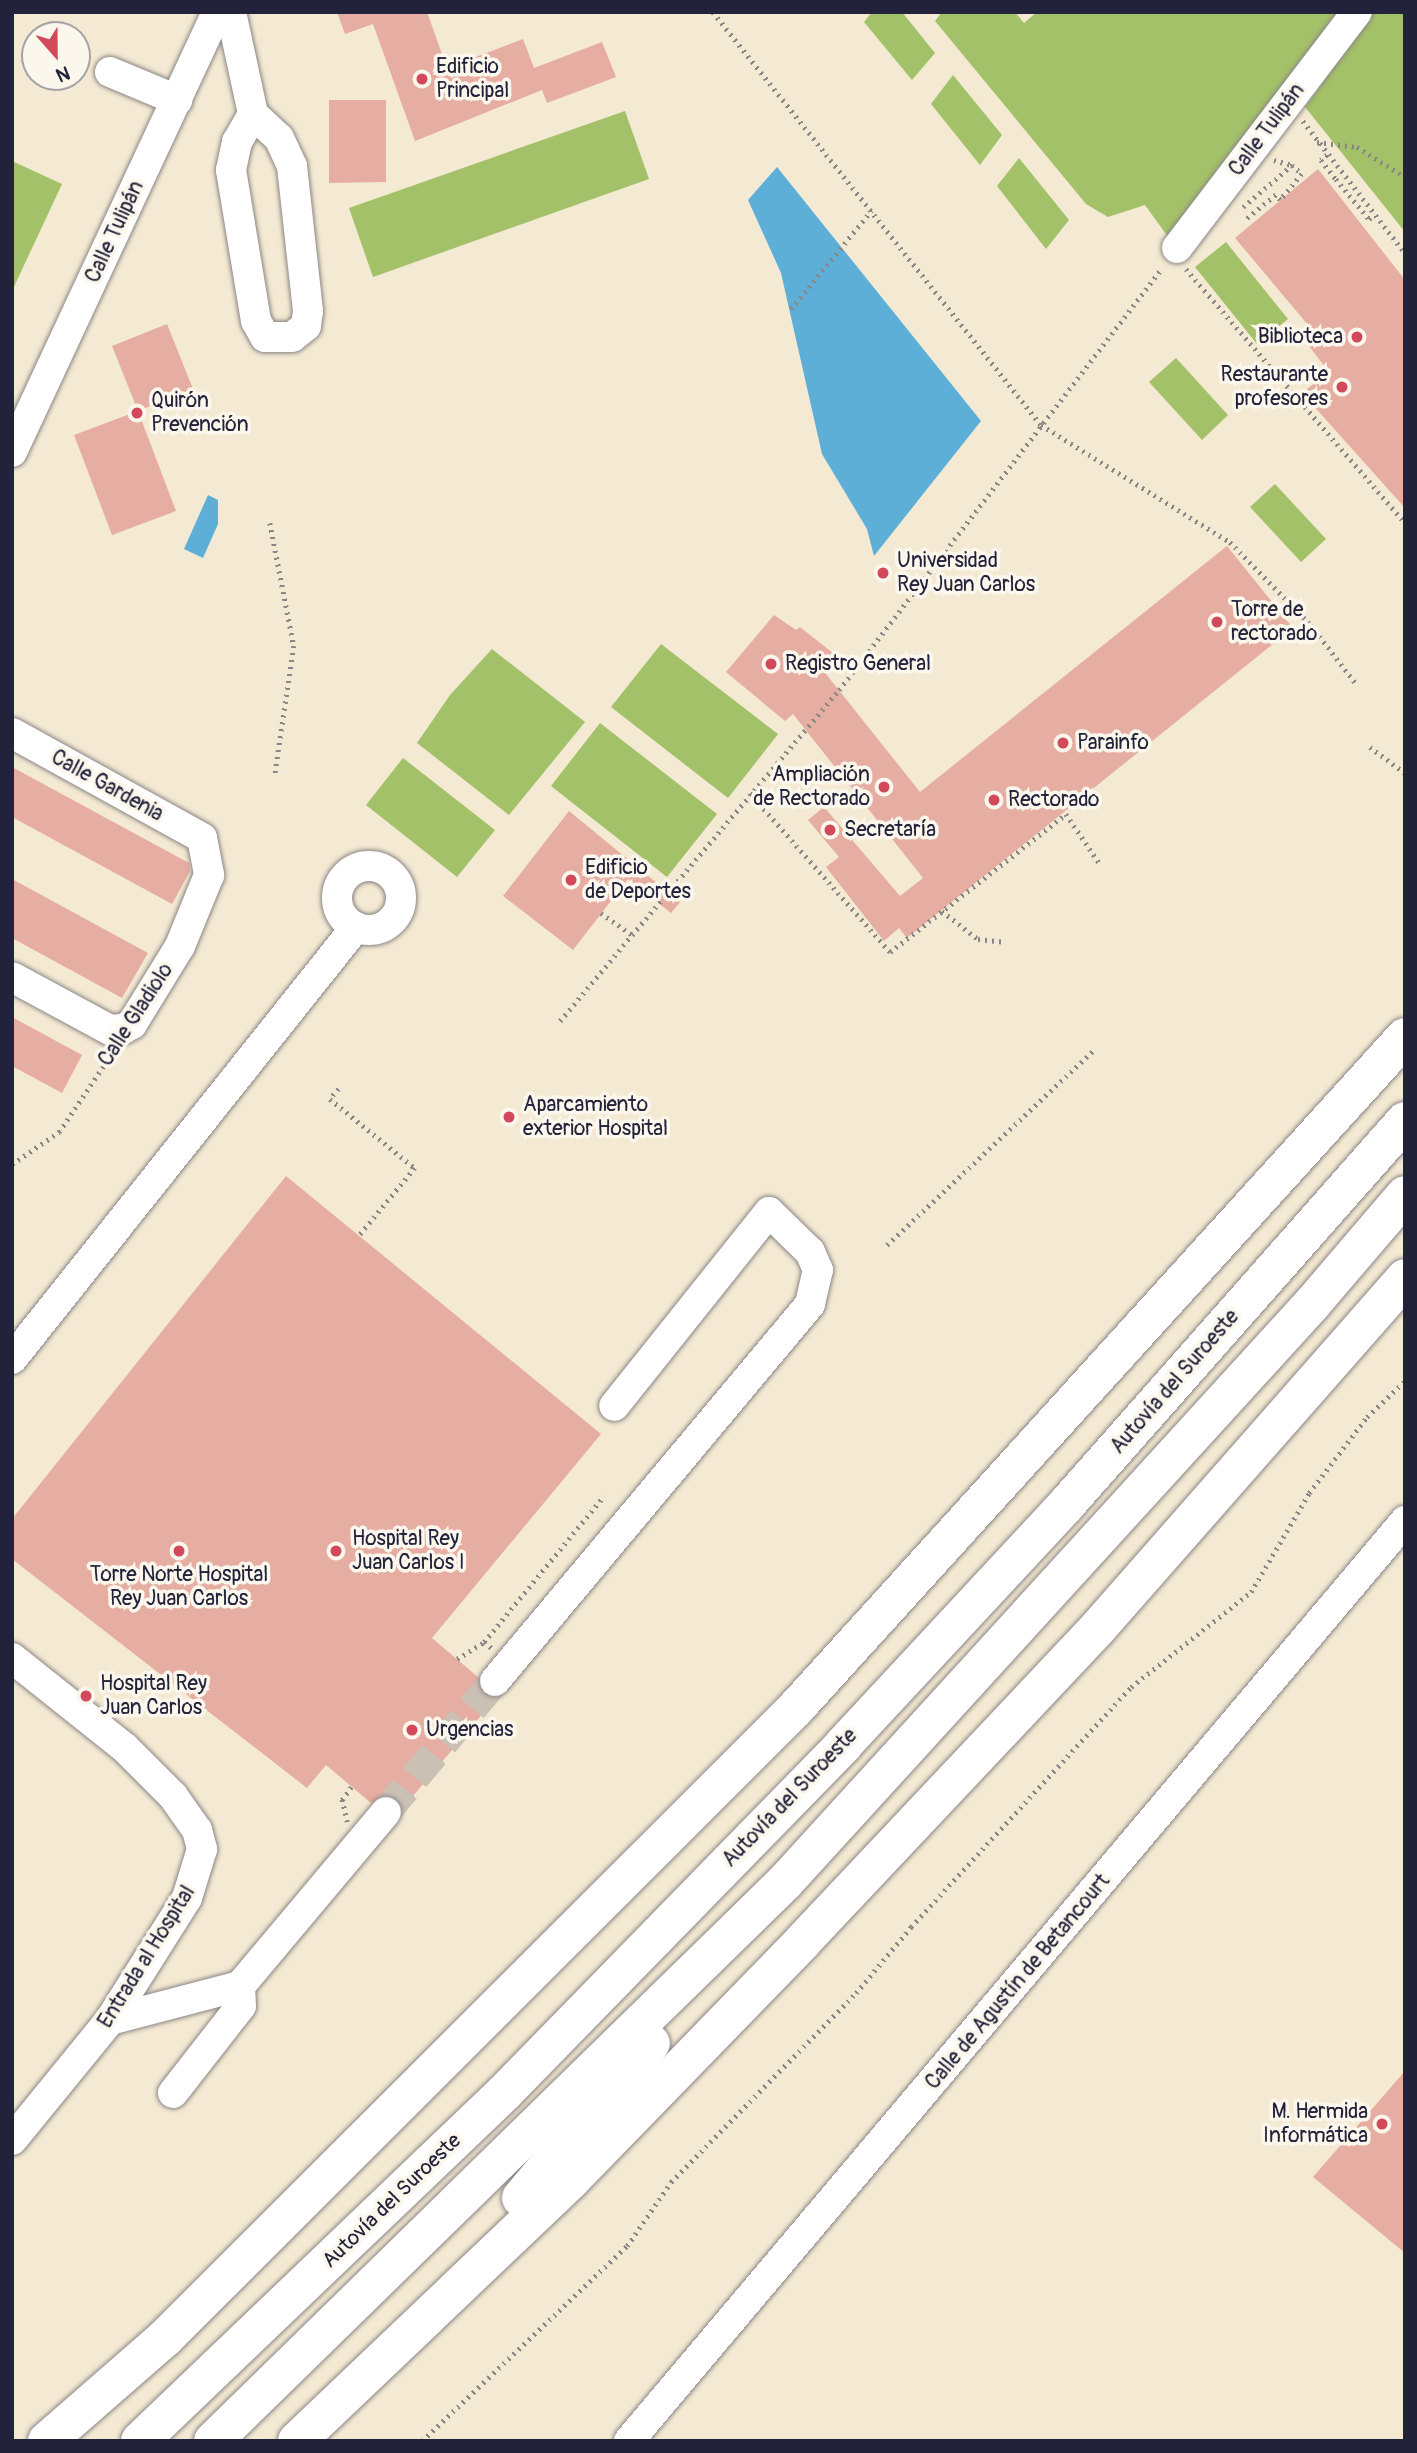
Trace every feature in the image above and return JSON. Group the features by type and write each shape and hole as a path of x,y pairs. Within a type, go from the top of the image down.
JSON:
{"highway":[{"path":"47,2441 175,2328 796,1708 1405,1037"},
{"name":"Autovía del Suroeste","path":"140,2441 504,2093 844,1744 1066,1505 1405,1121"},
{"path":"405,2336 785,1882 1312,1304 1405,1195"},
{"path":"297,2441 570,2181 1097,1629 1405,1278"},
{"path":"213,2441 785,1882"},
{"path":"332,2441 454,2319 570,2181"}],"street":[{"name":"Calle Tulipán","path":"12,452 217,12"},
{"path":"231,12 253,114 279,138 292,166 308,311 306,326 292,337 265,337 256,321 232,170 237,142 253,114"},
{"name":"Calle Tulipán","path":"1175,251 1357,12"},
{"path":"110,72 177,100"},
{"name":"Calle Gardenia","path":"12,733 202,838"},
{"name":"Calle Gladiolo","path":"132,1024 180,946 209,874 202,838"},
{"path":"12,1359 356,927"},
{"path":"12,976 110,1030 132,1024"},
{"path":"495,1681 810,1304 818,1282 815,1259 769,1212 614,1406"},
{"name":"Calle de Agustín de Betancourt","path":"629,2441 1405,1521"},
{"name":"Entrada al Hospital","path":"12,1658 124,1748 173,1796 197,1830 202,1849 187,1898 110,2020 12,2140"},
{"path":"110,2020 240,1986 386,1812"},
{"path":"173,2093 241,2006 240,1986"}],"path":[{"path":"713,12 1041,425 1230,542 1311,625 1357,685"},
{"path":"1290,102 1317,142 1405,253"},
{"path":"1317,142 1357,147 1405,177"},
{"path":"1244,221 1276,195 1280,200 1302,174 1292,166 1267,158"},
{"path":"1239,210 1292,166"},
{"path":"791,309 871,211"},
{"path":"560,1021 839,690 1175,251 1405,523"},
{"path":"270,523 294,646 275,775"},
{"path":"1370,747 1405,773"},
{"path":"750,793 890,952 1066,814 1100,864"},
{"path":"942,911 978,939 1006,942"},
{"path":"601,913 632,935"},
{"name":"Calle Gladiolo","path":"12,1164 59,1132 132,1024"},
{"path":"887,1245 1096,1049"},
{"path":"339,1088 330,1099 415,1168 359,1236"},
{"path":"422,2441 627,2246 671,2182 856,1993 911,1927 1131,1687 1251,1592 1309,1493 1367,1417 1405,1381"},
{"path":"457,1659 484,1642 604,1496"},
{"path":"484,1642 494,1650"},
{"path":"349,1833 342,1800 351,1787"}],"green space":[{"path":"872,12 902,12 935,53 912,80 864,22"},
{"path":"942,12 1015,12 1024,23 1037,12 1338,12 1171,241 1145,205 1108,217 1086,204 935,21"},
{"path":"1374,12 1403,12 1405,19 1405,232 1305,107"},
{"path":"953,75 1002,135 980,165 931,104"},
{"path":"625,111 649,179 373,277 349,208"},
{"path":"1019,158 1069,220 1046,249 997,186"},
{"path":"12,161 62,184 12,291"},
{"path":"1226,242 1288,319 1257,344 1195,267"},
{"path":"1176,358 1228,415 1202,440 1149,382"},
{"path":"1275,484 1326,539 1301,562 1250,507"},
{"path":"661,644 778,734 728,798 611,707"},
{"path":"492,649 585,722 509,815 417,743 450,695"},
{"path":"600,723 717,814 667,877 551,786"},
{"path":"403,758 495,830 457,877 366,805"}],"water":[{"path":"777,167 981,421 874,556 867,529 822,454 781,273 748,200"},
{"path":"208,495 218,500 218,524 203,558 184,549"}],"building":[{"path":"337,12 427,12 447,68 523,39 534,68 602,42 616,77 547,103 542,90 415,141 373,24 345,34"},
{"path":"329,100 386,100 386,182 329,183"},
{"name":"Biblioteca","path":"1318,169 1405,280 1405,508 1302,393 1329,372 1305,341 1314,332 1235,238"},
{"path":"167,324 193,389 138,411 112,346"},
{"path":"138,411 176,511 112,535 74,435"},
{"name":"Rectorado","path":"1227,546 1293,628 907,938 899,928 884,941 826,867 839,857 808,820 824,807 900,896 923,878 793,714 785,721 726,672 774,615 796,630 800,627 838,657 822,669 920,792"},
{"path":"12,767 189,863 190,871 172,904 12,817"},
{"name":"Edificio de Deportes","path":"569,811 680,902 671,913 628,879 573,950 503,896"},
{"path":"12,879 148,953 122,998 12,938"},
{"path":"12,1017 82,1055 62,1093 12,1066"},
{"path":"286,1176 601,1434 432,1638 478,1677 483,1694 496,1698 403,1808 388,1795 371,1803 326,1765 307,1788 12,1559 12,1519"},
{"name":"M. Hermida Informática","path":"1405,2071 1405,2253 1313,2177"}],"tunnel":[{"path":"386,1812 495,1681"}],"place":[{"name":"Edificio Principal","path":"422,79"},
{"name":"Biblioteca","path":"1357,337"},
{"name":"Restaurante profesores","path":"1342,387"},
{"name":"Quirón Prevención","path":"137,413"},
{"name":"Universidad Rey Juan Carlos","path":"883,573"},
{"name":"Torre de rectorado","path":"1217,622"},
{"name":"Registro General","path":"771,664"},
{"name":"Parainfo","path":"1063,743"},
{"name":"Ampliación de Rectorado","path":"884,787"},
{"name":"Rectorado","path":"994,800"},
{"name":"Secretaría","path":"830,830"},
{"name":"Edificio de Deportes","path":"571,880"},
{"name":"Aparcamiento exterior Hospital","path":"509,1117"},
{"name":"Torre Norte Hospital Rey Juan Carlos","path":"179,1551"},
{"name":"Hospital Rey Juan Carlos I","path":"336,1551"},
{"name":"Hospital Rey Juan Carlos","path":"86,1696"},
{"name":"Urgencias","path":"412,1730"},
{"name":"M. Hermida Informática","path":"1382,2124"}]}
